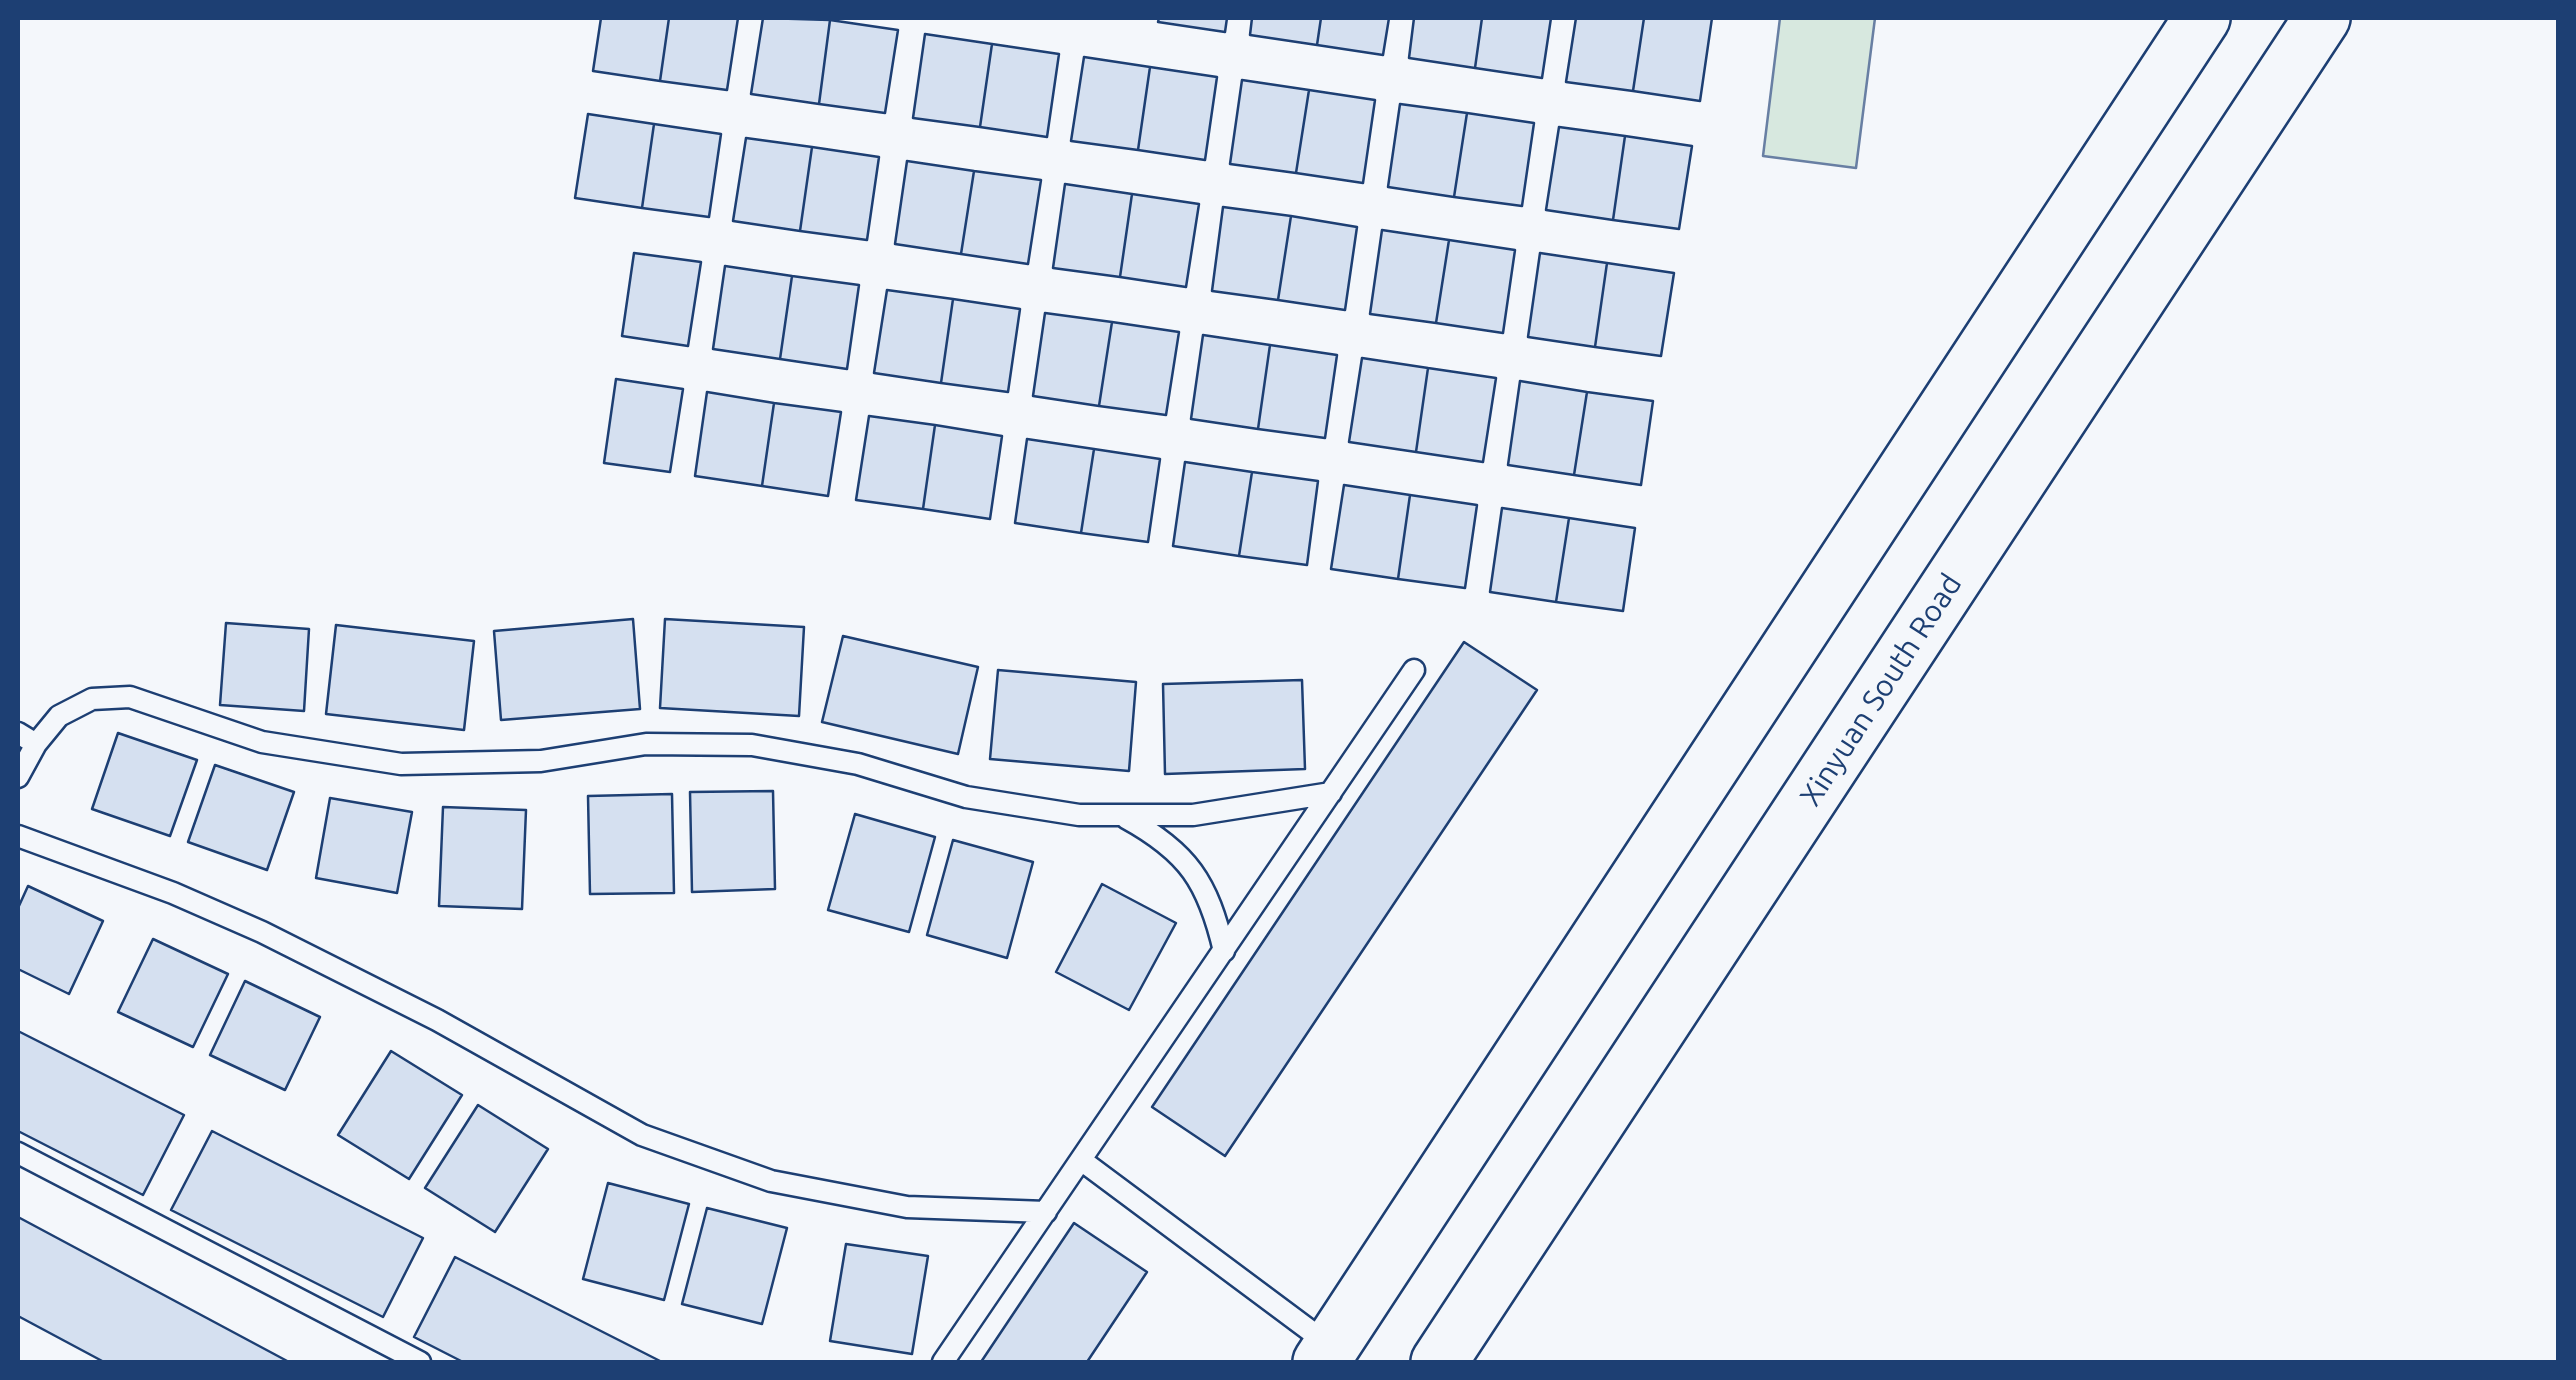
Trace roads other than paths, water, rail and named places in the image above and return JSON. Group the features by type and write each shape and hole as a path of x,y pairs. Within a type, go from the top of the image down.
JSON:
{"main road":[{"path":"1326,1354 2202,18"},
{"name":"Xinyuan South Road","path":"1440,1362 2322,18"}],"lane":[{"path":"943,1362 1414,670"},
{"path":"18,777 27,738 92,699 130,696 262,742 400,764 541,762 646,744 752,745 858,764 966,797 1079,815 1192,815 1331,793"},
{"path":"1121,816 1160,837 1192,868 1214,907 1224,951"},
{"path":"18,836 173,893 280,940 436,1020 642,1135 771,1181 907,1207 1046,1212"},
{"path":"18,1153 420,1362"},
{"path":"1081,1160 1326,1354"}]}
